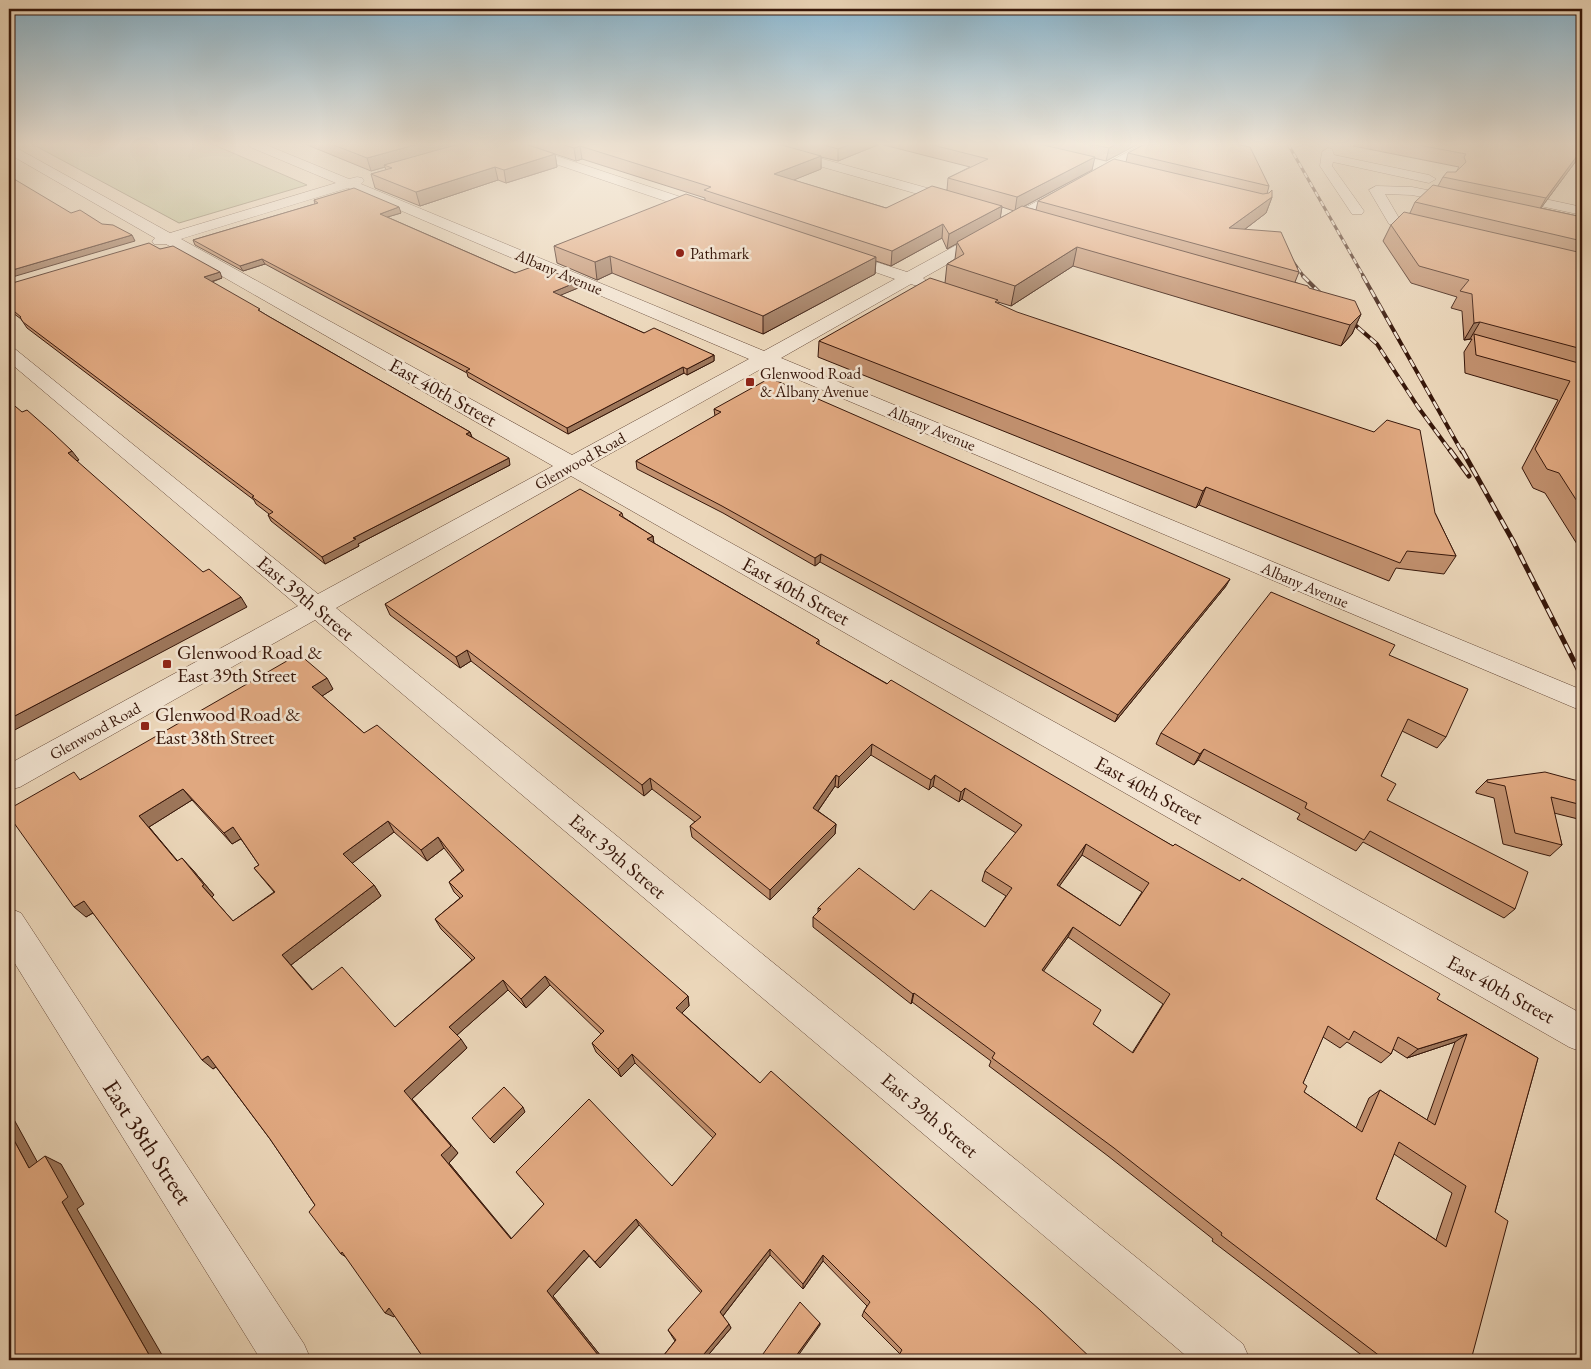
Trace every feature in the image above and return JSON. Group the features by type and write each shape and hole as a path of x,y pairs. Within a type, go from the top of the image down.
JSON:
{"street":[{"name":"East 40th Street","path":"104,208 158,241 574,465 1582,1034"},
{"path":"158,241 269,208"},
{"name":"Albany Avenue","path":"406,208 1582,701"},
{"path":"700,208 724,216"},
{"name":"Glenwood Road","path":"9,778 1036,208"},
{"path":"1386,208 1394,221 1441,232"},
{"path":"1568,208 1582,211"},
{"path":"997,212 1037,223"},
{"path":"1394,236 1432,246"},
{"path":"823,249 937,288"},
{"name":"East 39th Street","path":"9,353 1228,1360"},
{"name":"East 38th Street","path":"9,924 288,1360"}],"green space":[{"path":"151,208 230,208 179,223"}],"building":[{"path":"9,208 62,208 71,213 80,210 102,224 113,225 132,235 9,271"},
{"path":"301,208 397,208 380,214 515,273 537,265 577,282 553,292 644,333 654,328 714,355 687,369 683,367 567,428 466,371 470,369 262,259 240,266 193,240"},
{"path":"651,208 728,208 876,257 763,316 610,256 595,262 554,246"},
{"path":"759,208 998,208 949,234 943,224 892,251"},
{"path":"1019,208 1029,208 1308,286 1309,288 1355,301 1361,314 1350,325 1077,247 1015,286 947,264 964,254 957,242"},
{"path":"1063,208 1257,208 1229,228 1281,232 1299,272"},
{"path":"1440,208 1540,208 1582,217 1582,241"},
{"path":"1404,212 1582,253 1582,349 1480,322 1474,323 1472,294 1460,291 1469,280 1419,266 1391,225"},
{"path":"149,243 160,249 173,246 220,272 204,277 470,432 466,434 509,458 353,538 356,539 322,557 268,515 273,512 252,497 254,496 23,322 21,317 9,307 9,284"},
{"path":"930,278 998,300 995,302 1017,312 1374,432 1387,420 1420,430 1435,513 1456,556 1407,551 1400,563 1206,487 1203,491 819,341"},
{"path":"1474,334 1582,364 1582,509 1559,473 1547,469 1535,449 1570,381 1476,355"},
{"path":"770,378 1230,579 1118,715 821,554 815,558 636,461 721,412 714,409"},
{"path":"9,401 22,412 27,410 72,451 68,453 203,572 209,569 241,597 9,719"},
{"path":"580,489 622,513 619,515 653,536 647,539 819,640 816,643 887,684 891,680 1173,846 1175,844 1240,881 1242,878 1440,994 1437,999 1538,1058 1495,1212 1508,1221 1471,1360 1385,1360 1221,1235 1222,1233 1114,1148 992,1058 995,1053 913,994 813,917 821,909 818,908 859,868 914,910 931,890 985,927 1012,888 985,871 1022,825 965,788 961,792 935,775 931,780 872,744 839,777 836,775 813,808 836,824 770,890 690,826 701,817 650,778 642,785 467,650 456,657 385,604","holes":["1086,844 1149,883 1120,926 1057,885","1073,927 1170,994 1133,1053 1093,1024 1101,1010 1042,970","1328,1026 1349,1040 1354,1031 1391,1054 1398,1037 1418,1049 1467,1034 1435,1125 1380,1090 1362,1132 1304,1092 1307,1086 1303,1083","1399,1142 1466,1186 1446,1247 1376,1199"]},
{"path":"1271,592 1395,645 1389,655 1468,689 1446,737 1408,719 1381,776 1396,784 1387,800 1528,872 1515,909 1370,831 1364,840 1305,808 1307,803 1204,749 1200,754 1161,733"},
{"path":"299,654 327,678 312,687 364,733 377,725 688,996 676,1008 760,1083 771,1071 1040,1310 1093,1360 896,1360 902,1350 864,1311 870,1302 823,1255 803,1284 770,1249 720,1312 729,1324 699,1360 660,1360 676,1340 668,1330 702,1291 636,1219 595,1262 584,1250 547,1291 602,1360 425,1360 389,1308 385,1313 342,1252 341,1254 309,1212 315,1205 270,1139 208,1056 202,1060 84,901 74,907 9,816 9,809 74,772 80,780","holes":["183,789 224,833 233,827 259,865 254,868 275,892 233,921 202,886 204,885 182,858 177,861 139,816","388,821 421,850 438,837 464,870 449,882 463,896 435,919 475,958 395,1027 342,967 312,990 282,955 374,885 343,854","545,976 604,1031 592,1043 618,1069 632,1054 716,1134 672,1186 589,1099 516,1172 544,1204 511,1239 441,1155 451,1146 404,1091 461,1039 449,1027 503,980 521,999"]},
{"path":"1545,772 1582,782 1582,805 1551,797 1562,845 1515,833 1505,786 1487,782 1487,780"},
{"path":"504,1087 523,1107 490,1139 472,1118"},
{"path":"9,1131 29,1168 45,1156 68,1197 62,1202 152,1360 9,1360"},
{"path":"800,1302 820,1323 793,1360 769,1360 763,1354"}],"railway":[{"path":"1325,208 1364,277"},
{"path":"1291,259 1304,277"},
{"path":"1363,276 1462,452"},
{"path":"1304,277 1327,300"},
{"path":"1346,317 1377,344 1418,407 1451,452"},
{"path":"1450,450 1469,476"},
{"path":"1462,450 1513,541 1580,673"}],"place":[{"name":"Pathmark","path":"680,253"},
{"name":"Glenwood Road & Albany Avenue","path":"750,382"},
{"name":"Glenwood Road & East 39th Street","path":"167,664"},
{"name":"Glenwood Road & East 38th Street","path":"145,726"}]}
